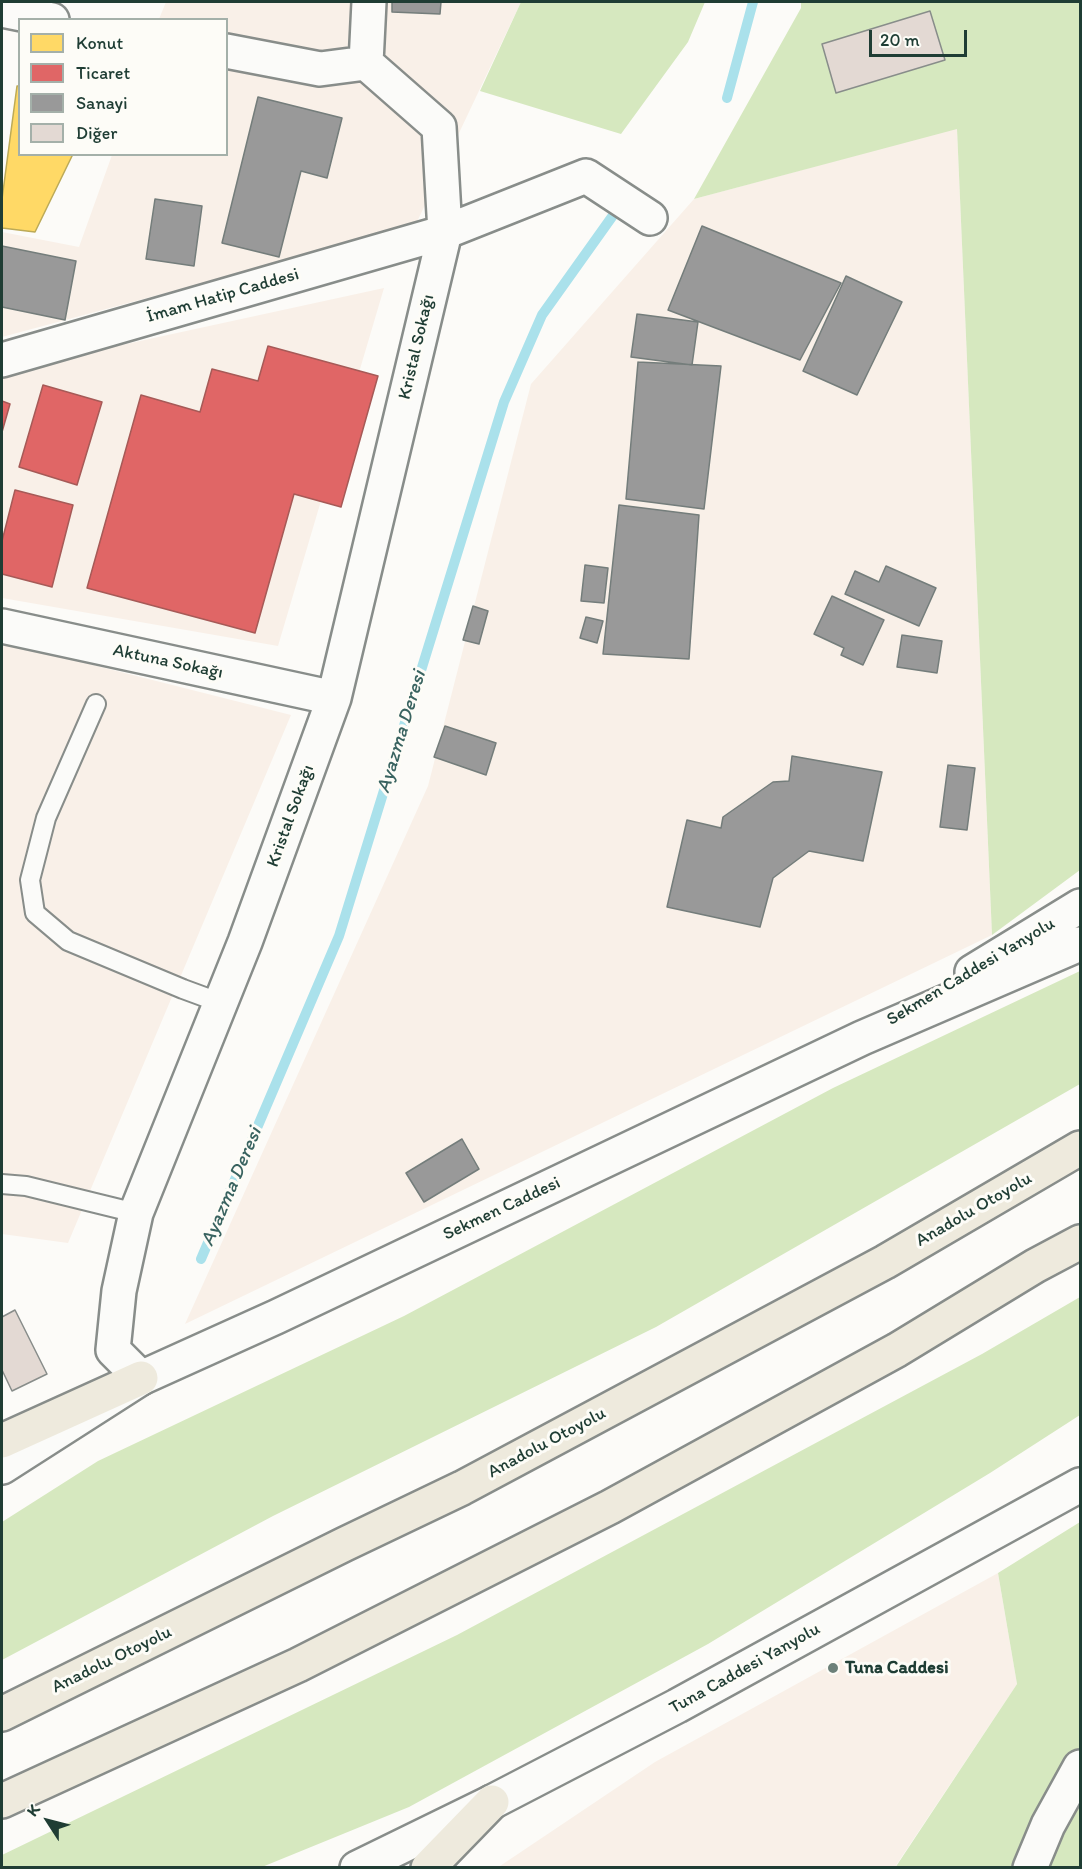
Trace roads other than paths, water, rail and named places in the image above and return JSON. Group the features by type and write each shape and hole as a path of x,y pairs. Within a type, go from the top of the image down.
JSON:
{"main road":[{"name":"Anadolu Otoyolu","path":"2,1714 462,1488 885,1262 1080,1148"},
{"path":"2,1801 298,1665 610,1507 897,1350 1035,1266 1080,1242"},
{"path":"2,1441 141,1378"},
{"path":"428,1868 492,1802"}],"street":[{"path":"228,51 320,69 366,63 369,2"},
{"path":"2,10 42,18"},
{"name":"Kristal Sokağı","path":"141,1378 113,1350 119,1291 136,1213 245,942 334,698 445,232 439,127 366,63"},
{"name":"İmam Hatip Caddesi","path":"2,360 445,232 586,176 650,218"},
{"name":"Aktuna Sokağı","path":"2,626 334,698"},
{"name":"Sekmen Caddesi Yanyolu","path":"862,1038 1080,906"},
{"path":"862,1038 1080,944"},
{"name":"Sekmen Caddesi","path":"2,1467 141,1378 276,1317 862,1038"},
{"path":"995,1532 1080,1472"},
{"path":"995,1532 1080,1485"},
{"name":"Tuna Caddesi Yanyolu","path":"357,1868 492,1802 677,1706 995,1532"},
{"path":"1030,1868 1048,1825 1080,1767"}],"lane":[{"path":"96,704 46,818 30,880 35,914 68,941 221,1003"},
{"path":"2,1184 26,1186 136,1213"}],"waterway":[{"name":"Ayazma Deresi","path":"727,98 753,2"},
{"name":"Ayazma Deresi","path":"201,1259 339,936 504,402 542,315 614,214"}],"place":[{"name":"Tuna Caddesi","path":"833,1668"}]}
